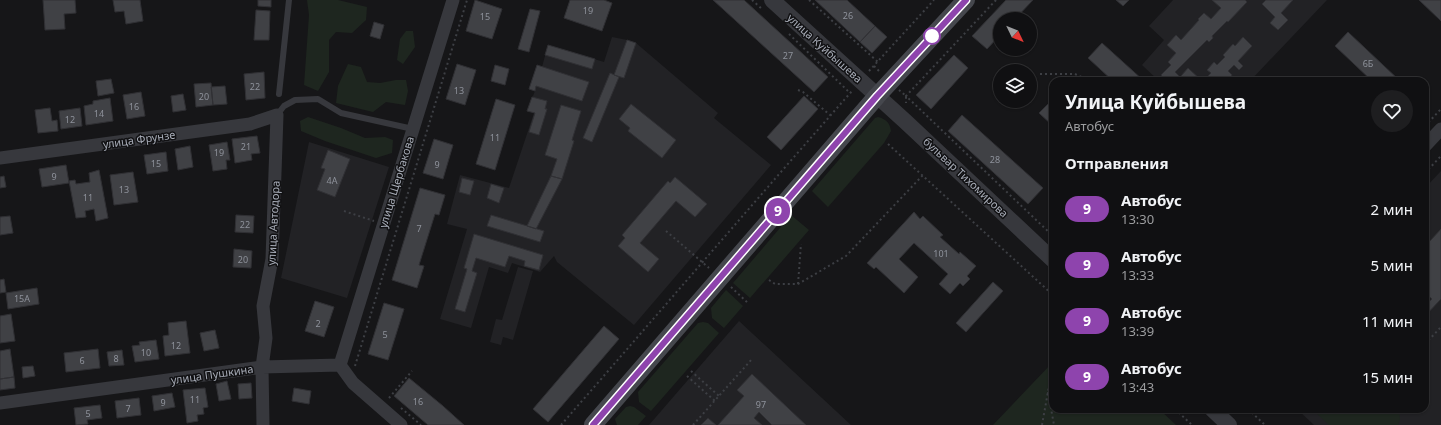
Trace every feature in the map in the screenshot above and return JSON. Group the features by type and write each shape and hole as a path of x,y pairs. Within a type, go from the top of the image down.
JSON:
{"main road":[{"path":"593,425 877,96 966,0"}],"street":[{"name":"улица Щербакова","path":"340,365 453,0"},
{"name":"улица Куйбышева","path":"770,7 855,87 877,96"},
{"name":"бульвар Тихомирова","path":"877,96 1049,256"},
{"name":"улица Фрунзе","path":"0,158 250,124 278,115"},
{"name":"улица Автодора","path":"263,425 262,367 266,338 262,306 272,259 278,115"},
{"path":"1429,142 1441,129"},
{"name":"улица Пушкина","path":"0,403 262,367 340,365"},
{"path":"340,365 353,383 402,425"},
{"path":"1216,413 1229,425"}],"lane":[{"path":"279,94 289,0"},
{"path":"278,115 284,106 295,100 318,99 341,113 413,129"}],"path":[{"path":"354,368 467,0"},
{"path":"752,0 770,7"},
{"path":"809,0 878,62"},
{"path":"561,425 830,115 934,0"},
{"path":"996,0 906,96 1049,232"},
{"path":"783,30 855,87"},
{"path":"1040,74 1075,74 1081,77"},
{"path":"798,90 803,92 830,115"},
{"path":"1429,122 1441,109"},
{"path":"888,144 1049,291"},
{"path":"1429,169 1441,156"},
{"path":"769,280 775,284 798,284 846,256 923,175"},
{"path":"344,211 397,229"},
{"path":"666,231 749,304"},
{"path":"798,284 801,244"},
{"path":"1429,340 1441,328"},
{"path":"693,425 752,359"},
{"path":"691,370 719,396"},
{"path":"394,402 389,398 412,371"},
{"path":"687,376 715,401"},
{"path":"1042,425 1049,383"},
{"path":"1048,388 1049,394"},
{"path":"400,407 421,425"},
{"path":"1052,413 1054,425"},
{"path":"1179,413 1192,425"},
{"path":"1252,413 1265,425"}],"shaded area":[{"path":"307,0 338,0 367,7 366,20 352,33 336,32 329,40 329,72 318,91 304,85 309,15"},
{"path":"1173,0 1327,0 1254,77 1155,77 1142,65 1164,40 1149,26"},
{"path":"406,31 413,31 415,47 403,64 397,60 400,39"},
{"path":"612,37 636,43 718,113 714,118 771,165 634,325 557,262 554,256 540,272 512,263 508,273 489,267 471,328 440,319 467,229 447,224 460,175 509,188 534,113 527,111 535,91 529,89 537,65 542,67 548,45 604,62"},
{"path":"348,64 361,67 367,82 380,83 406,80 408,91 405,105 386,102 373,112 336,103 338,86"},
{"path":"308,117 365,138 385,137 393,140 392,153 376,158 325,141 301,131 300,121"},
{"path":"878,117 887,122 891,131 884,143 828,207 812,191 875,118"},
{"path":"309,142 389,167 347,298 281,278"},
{"path":"1441,171 1441,425 1314,425 1301,413 1429,413 1429,184"},
{"path":"791,215 809,230 750,298 733,283"},
{"path":"518,267 533,271 513,340 503,337 501,345 490,342 496,319 502,320"},
{"path":"726,290 743,306 724,328 712,318 711,308"},
{"path":"739,321 851,425 649,425"},
{"path":"698,323 708,323 719,333 651,411 639,402 638,392"},
{"path":"1049,366 1049,413 1163,413 1176,425 993,425"},
{"path":"626,407 634,407 646,416 638,425 617,425 615,419"},
{"path":"1316,413 1399,413 1400,420 1398,425 1329,425"}],"building":[{"path":"43,0 75,0 76,13 64,14 65,29 45,30"},
{"path":"113,0 140,0 143,21 126,24 124,11 115,12"},
{"path":"258,0 271,0 271,7 258,6"},
{"path":"475,0 502,9 492,39 466,31"},
{"path":"570,0 604,0 612,3 602,31 564,18"},
{"path":"713,0 744,0 828,77 814,92"},
{"path":"815,0 847,0 875,26 860,42"},
{"path":"1006,0 1033,0 1022,12 995,12"},
{"path":"1116,0 1129,0 1123,6"},
{"path":"1212,0 1245,0 1247,2 1212,36 1213,38 1209,42 1207,40 1175,72 1180,77 1163,77 1161,75 1171,65 1168,62 1176,53 1167,45 1176,35 1181,40 1204,13 1211,19 1221,8"},
{"path":"1266,0 1293,0 1281,13 1288,20 1278,30 1270,23 1275,17 1262,4"},
{"path":"1419,0 1441,0 1441,21"},
{"path":"530,9 540,11 529,52 518,49"},
{"path":"256,10 270,11 269,40 254,40"},
{"path":"993,14 993,43 987,49 972,36"},
{"path":"374,22 384,25 380,39 370,36"},
{"path":"875,26 887,37 872,53 860,42"},
{"path":"1348,32 1396,77 1368,77 1335,46"},
{"path":"1243,37 1252,46 1238,61 1243,66 1239,70 1234,65 1228,71 1232,75 1231,77 1207,77 1211,73 1207,70 1214,62 1217,65 1225,57 1223,55 1233,44 1235,46"},
{"path":"627,40 636,43 624,78 614,75"},
{"path":"1102,43 1140,77 1109,77 1088,58"},
{"path":"548,45 595,59 592,69 545,55"},
{"path":"954,55 968,68 931,109 916,95"},
{"path":"457,64 476,70 465,105 446,99"},
{"path":"495,65 509,69 505,85 491,81"},
{"path":"537,65 589,82 582,101 536,86 535,91 529,89"},
{"path":"1188,68 1198,77 1182,77 1181,76"},
{"path":"264,72 265,98 246,100 244,74"},
{"path":"610,73 619,77 592,142 583,138"},
{"path":"111,79 114,93 98,96 96,81"},
{"path":"211,83 213,105 196,107 194,84"},
{"path":"225,86 227,104 213,105 211,87"},
{"path":"141,92 145,116 127,119 123,95"},
{"path":"183,94 186,110 173,112 171,96"},
{"path":"804,96 818,109 781,150 767,137"},
{"path":"532,97 547,101 545,109 547,109 539,135 529,132 535,113 527,111"},
{"path":"110,98 113,121 86,125 84,106 93,104 93,101"},
{"path":"496,99 515,105 495,170 476,164"},
{"path":"1049,103 1049,122 1039,113"},
{"path":"631,104 676,140 662,158 628,131 630,128 619,119"},
{"path":"561,105 581,111 572,140 574,141 562,179 551,176 557,159 545,155"},
{"path":"50,108 52,121 57,120 58,131 38,133 35,110"},
{"path":"80,108 82,126 61,129 59,111"},
{"path":"962,115 1043,188 1028,204 948,131"},
{"path":"257,136 260,153 251,154 252,160 235,163 232,139"},
{"path":"434,139 453,145 443,179 423,173"},
{"path":"227,142 230,160 226,160 227,169 213,171 209,145"},
{"path":"190,146 193,167 178,170 175,149"},
{"path":"328,150 350,159 335,197 317,190 325,169 321,168"},
{"path":"166,152 168,171 147,174 144,155"},
{"path":"66,165 69,183 42,187 39,169"},
{"path":"99,170 108,218 96,221 94,209 85,211 86,217 76,218 69,181 75,180 76,184 90,182 89,173"},
{"path":"133,172 138,202 114,205 110,175"},
{"path":"4,176 6,187 0,188 0,177"},
{"path":"551,176 562,179 536,229 527,226"},
{"path":"675,177 707,204 695,217 676,201 640,243 659,259 648,272 618,246 625,238 622,235 668,181 670,183"},
{"path":"462,178 474,181 470,195 459,192"},
{"path":"491,184 504,188 499,203 487,198"},
{"path":"420,188 445,195 439,215 435,214 419,265 424,266 417,288 392,280"},
{"path":"914,212 920,219 923,216 943,235 940,237 959,254 960,252 976,266 967,276 970,279 963,286 960,283 950,294 939,284 948,274 914,243 899,259 918,277 904,293 876,267 874,269 867,263"},
{"path":"236,215 254,216 253,233 235,232"},
{"path":"491,215 544,231 540,242 487,226"},
{"path":"10,216 13,233 0,235 0,217"},
{"path":"1441,229 1441,299 1429,312 1429,302 1432,299 1429,296 1429,240 1430,241"},
{"path":"474,234 543,255 539,270 524,266 525,261 509,256 505,267 476,258 472,271 477,273 465,312 455,309 467,269 464,268"},
{"path":"234,249 252,251 251,268 233,267"},
{"path":"4,279 6,292 0,293 0,280"},
{"path":"993,282 1003,291 966,332 956,323"},
{"path":"37,288 39,304 8,309 6,293"},
{"path":"315,301 334,307 324,337 305,331"},
{"path":"384,303 404,309 388,360 368,354"},
{"path":"11,314 15,341 0,343 0,316"},
{"path":"186,321 190,353 165,356 163,336 169,335 168,323"},
{"path":"604,326 619,339 548,422 533,409"},
{"path":"215,330 219,348 204,351 200,333"},
{"path":"156,340 159,359 135,362 132,346 140,345 139,342"},
{"path":"10,349 14,377 0,379 0,351"},
{"path":"98,349 100,368 66,372 64,353"},
{"path":"122,350 124,365 109,366 107,352"},
{"path":"33,366 35,376 23,378 22,367"},
{"path":"752,374 806,425 772,425 759,412 754,418 762,425 718,425 744,396 737,390"},
{"path":"14,377 15,388 0,390 0,379"},
{"path":"409,378 464,425 428,425 394,396"},
{"path":"227,381 231,399 219,401 216,384"},
{"path":"251,383 252,398 239,399 238,384"},
{"path":"205,388 208,407 203,408 204,414 197,415 198,421 187,423 183,390"},
{"path":"294,388 311,391 309,404 292,401"},
{"path":"172,393 175,407 154,411 152,396"},
{"path":"139,398 141,415 117,418 115,401"},
{"path":"100,405 102,418 87,420 88,424 76,425 74,408"},
{"path":"708,418 716,425 701,425"}],"bus line":[{"name":"9","path":"593,425 877,96 966,0"}]}
